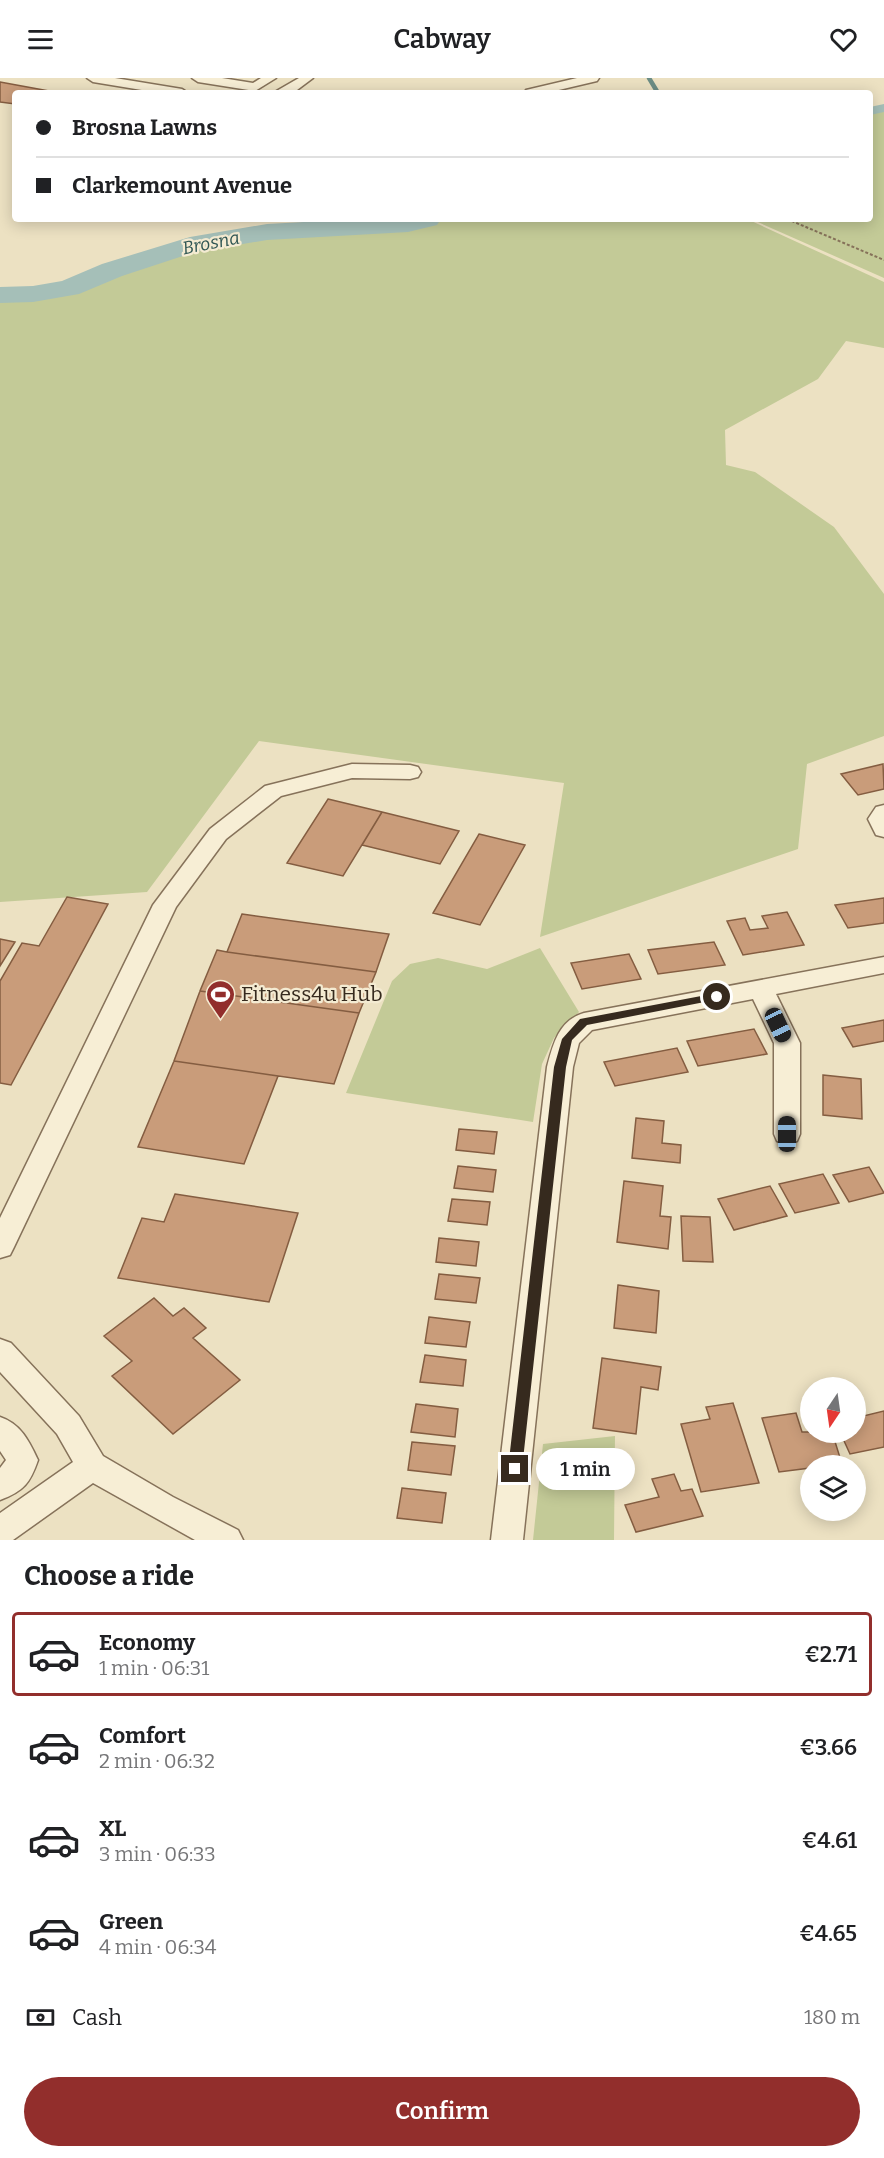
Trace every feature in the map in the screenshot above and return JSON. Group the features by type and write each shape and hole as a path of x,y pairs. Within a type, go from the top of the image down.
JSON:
{"street":[{"path":"93,78 130,81 165,90"},
{"path":"198,78 255,87 270,78"},
{"path":"289,90 307,78"},
{"path":"543,90 593,78"},
{"path":"0,1247 165,905 218,834 273,791 352,771 410,772"},
{"path":"884,812 879,819 884,830"},
{"path":"507,1540 560,1067 567,1039 584,1022 884,965"},
{"path":"761,988 787,1043 787,1134"},
{"path":"0,1352 68,1425 92,1467 162,1507 227,1540"},
{"path":"0,1430 14,1444 22,1460 17,1474 0,1486"},
{"path":"0,1531 92,1467"}],"path":[{"path":"794,222 884,260"}],"green space":[{"path":"884,111 884,278 758,222 873,222 873,113"},
{"path":"416,222 754,222 884,282 884,348 846,341 818,379 725,430 726,465 755,472 834,527 884,594 884,736 807,764 798,849 540,937 564,783 259,741 147,892 0,902 0,295 33,294 69,288 112,270 190,245 267,232"},
{"path":"540,948 579,1012 554,1038 542,1064 533,1122 346,1093 392,981 410,964 438,958 487,969"},
{"path":"615,1436 614,1540 533,1540 543,1444"}],"building":[{"path":"0,82 44,90 12,90 12,104 0,102"},
{"path":"883,764 884,789 858,795 841,774"},
{"path":"328,799 382,812 343,876 287,863"},
{"path":"382,812 459,831 440,864 362,845"},
{"path":"479,834 525,845 480,925 433,913"},
{"path":"67,897 108,904 11,1085 0,1083 0,981 22,943 39,946"},
{"path":"884,898 884,923 848,928 835,905"},
{"path":"787,912 804,945 743,955 727,921 745,918 750,930 768,928 762,916"},
{"path":"242,914 389,934 376,972 227,952"},
{"path":"0,939 15,942 0,966"},
{"path":"714,942 725,965 658,974 648,950"},
{"path":"217,950 376,972 359,1013 200,991"},
{"path":"629,954 641,979 582,989 571,963"},
{"path":"200,991 359,1013 334,1084 174,1061"},
{"path":"884,1020 884,1041 853,1047 842,1028"},
{"path":"754,1029 767,1054 698,1066 687,1041"},
{"path":"677,1048 688,1072 615,1086 604,1062"},
{"path":"174,1061 278,1076 244,1164 138,1147"},
{"path":"823,1075 861,1079 862,1119 823,1115"},
{"path":"636,1118 664,1121 662,1143 681,1145 680,1163 632,1158"},
{"path":"459,1129 497,1132 494,1154 456,1150"},
{"path":"458,1166 496,1170 493,1192 454,1188"},
{"path":"869,1167 884,1193 849,1202 833,1175"},
{"path":"823,1174 839,1203 795,1213 779,1184"},
{"path":"624,1181 663,1186 660,1216 671,1217 668,1249 617,1242"},
{"path":"770,1186 787,1216 734,1230 718,1199"},
{"path":"175,1194 298,1213 269,1302 118,1278 142,1218 164,1222"},
{"path":"452,1199 490,1202 487,1225 448,1221"},
{"path":"681,1216 710,1217 713,1262 683,1261"},
{"path":"439,1238 479,1242 476,1266 436,1262"},
{"path":"439,1274 480,1278 476,1303 435,1299"},
{"path":"618,1285 659,1291 656,1333 614,1328"},
{"path":"154,1298 173,1316 184,1308 206,1328 193,1338 240,1380 173,1434 112,1376 132,1361 104,1336"},
{"path":"429,1317 470,1322 466,1347 425,1343"},
{"path":"425,1355 466,1360 463,1386 420,1382"},
{"path":"602,1358 661,1367 658,1390 641,1387 636,1434 593,1428"},
{"path":"733,1403 759,1483 701,1492 681,1424 710,1419 706,1407"},
{"path":"416,1404 458,1409 455,1437 411,1432"},
{"path":"884,1411 884,1447 850,1454 845,1443 866,1443 866,1415"},
{"path":"796,1413 800,1426 800,1443 835,1443 839,1455 800,1455 800,1469 779,1472 762,1418"},
{"path":"412,1442 455,1446 451,1475 408,1470"},
{"path":"674,1474 681,1491 692,1489 703,1516 636,1532 625,1505 659,1497 652,1479"},
{"path":"402,1488 446,1493 442,1523 397,1518"}],"waterway":[{"name":"Brosna","path":"649,78 656,90"},
{"path":"873,110 884,108"},
{"name":"Brosna","path":"0,295 33,294 69,288 112,270 190,245 267,232 416,222"}],"place":[{"name":"Fitness4u Hub","path":"220,1020"}],"route":[{"path":"515,1469 560,1067 567,1039 584,1022 717,997"}]}
